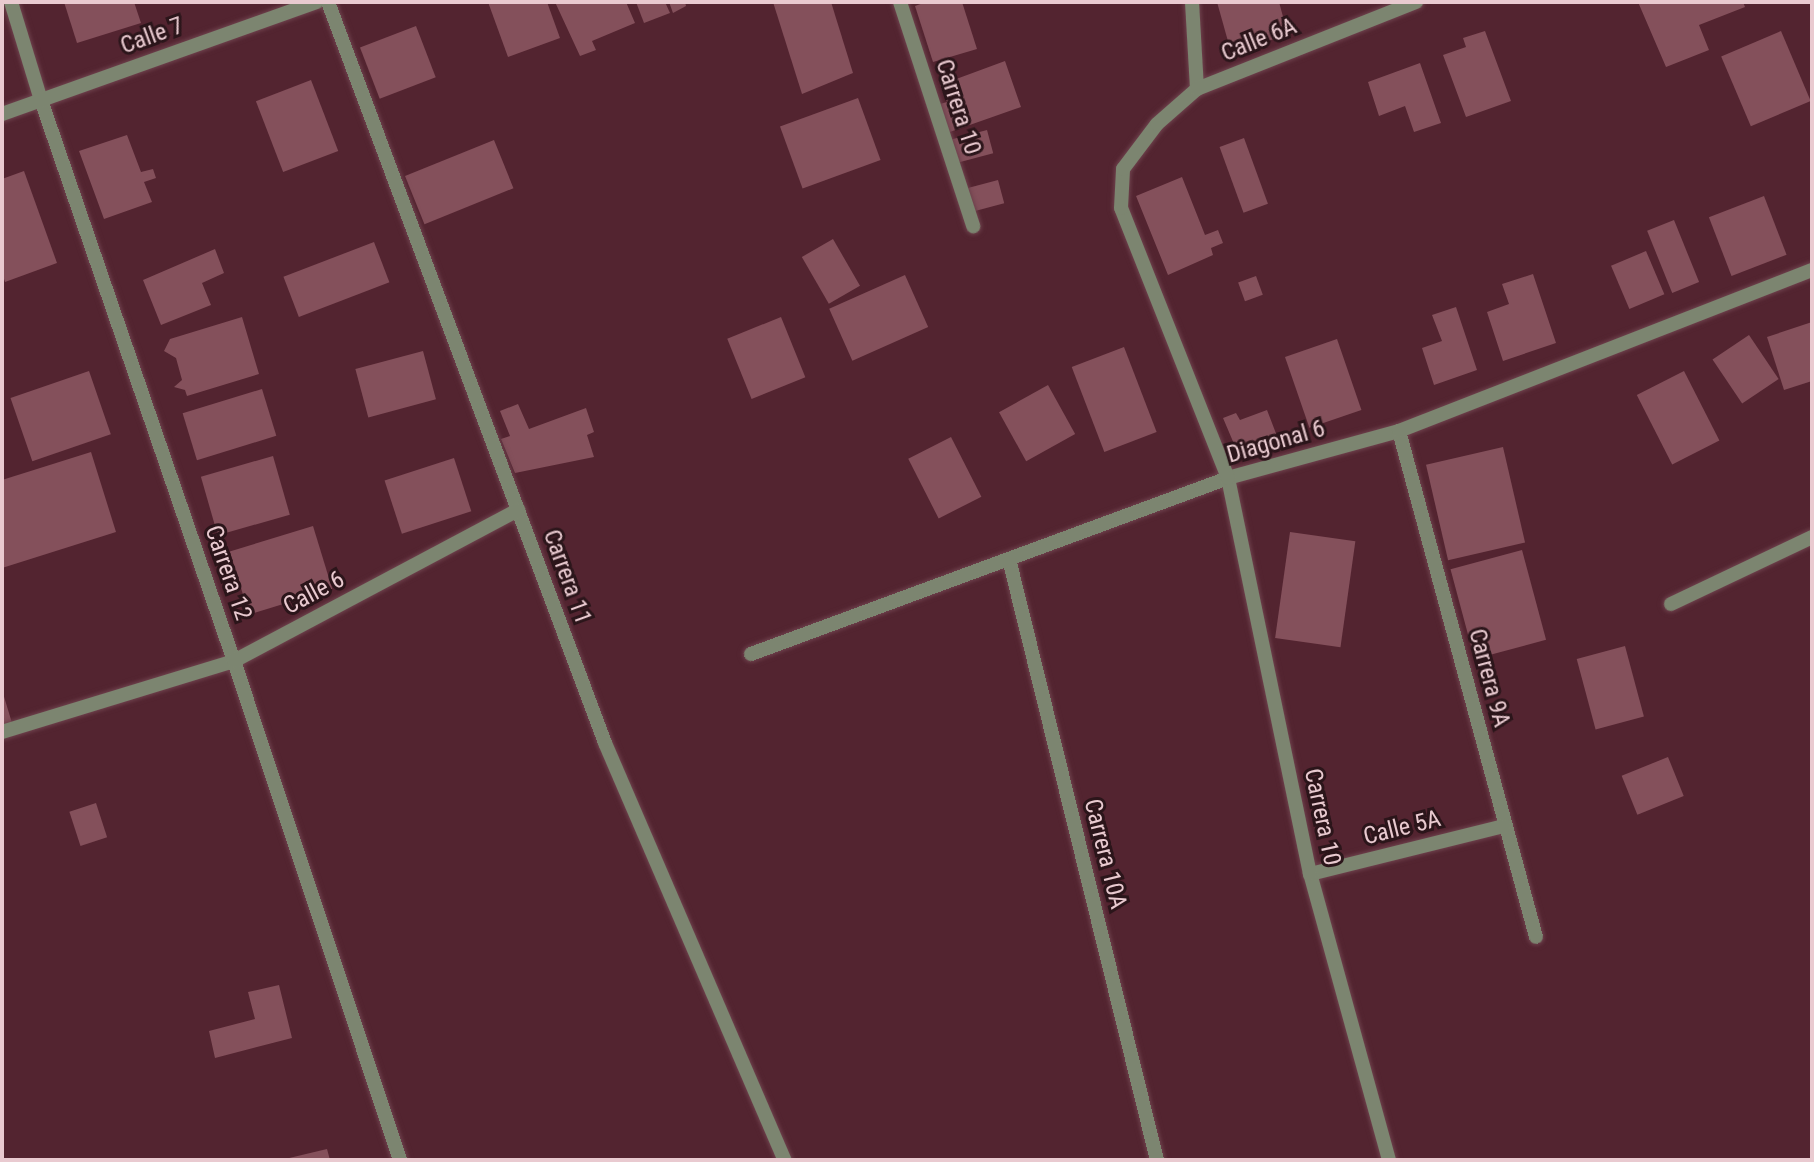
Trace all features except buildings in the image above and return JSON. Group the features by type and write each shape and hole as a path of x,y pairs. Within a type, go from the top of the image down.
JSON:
{"street":[{"name":"Carrera 12","path":"11,2 41,100 234,661 400,1160"},
{"name":"Calle 7","path":"2,114 317,2"},
{"name":"Carrera 11","path":"328,2 605,743 785,1160"},
{"name":"Carrera 10","path":"900,2 973,226"},
{"path":"1192,2 1196,89 1157,124 1123,169 1121,208 1228,478"},
{"name":"Calle 6A","path":"1196,89 1416,2"},
{"name":"Diagonal 6","path":"751,654 1228,478 1399,431 1812,270"},
{"name":"Carrera 9A","path":"1399,431 1536,937"},
{"name":"Carrera 10","path":"1228,478 1311,874 1389,1160"},
{"name":"Calle 6","path":"2,733 234,661 518,510"},
{"path":"1671,604 1812,537"},
{"name":"Carrera 10A","path":"1009,559 1157,1160"},
{"name":"Calle 5A","path":"1311,874 1504,826"}]}
